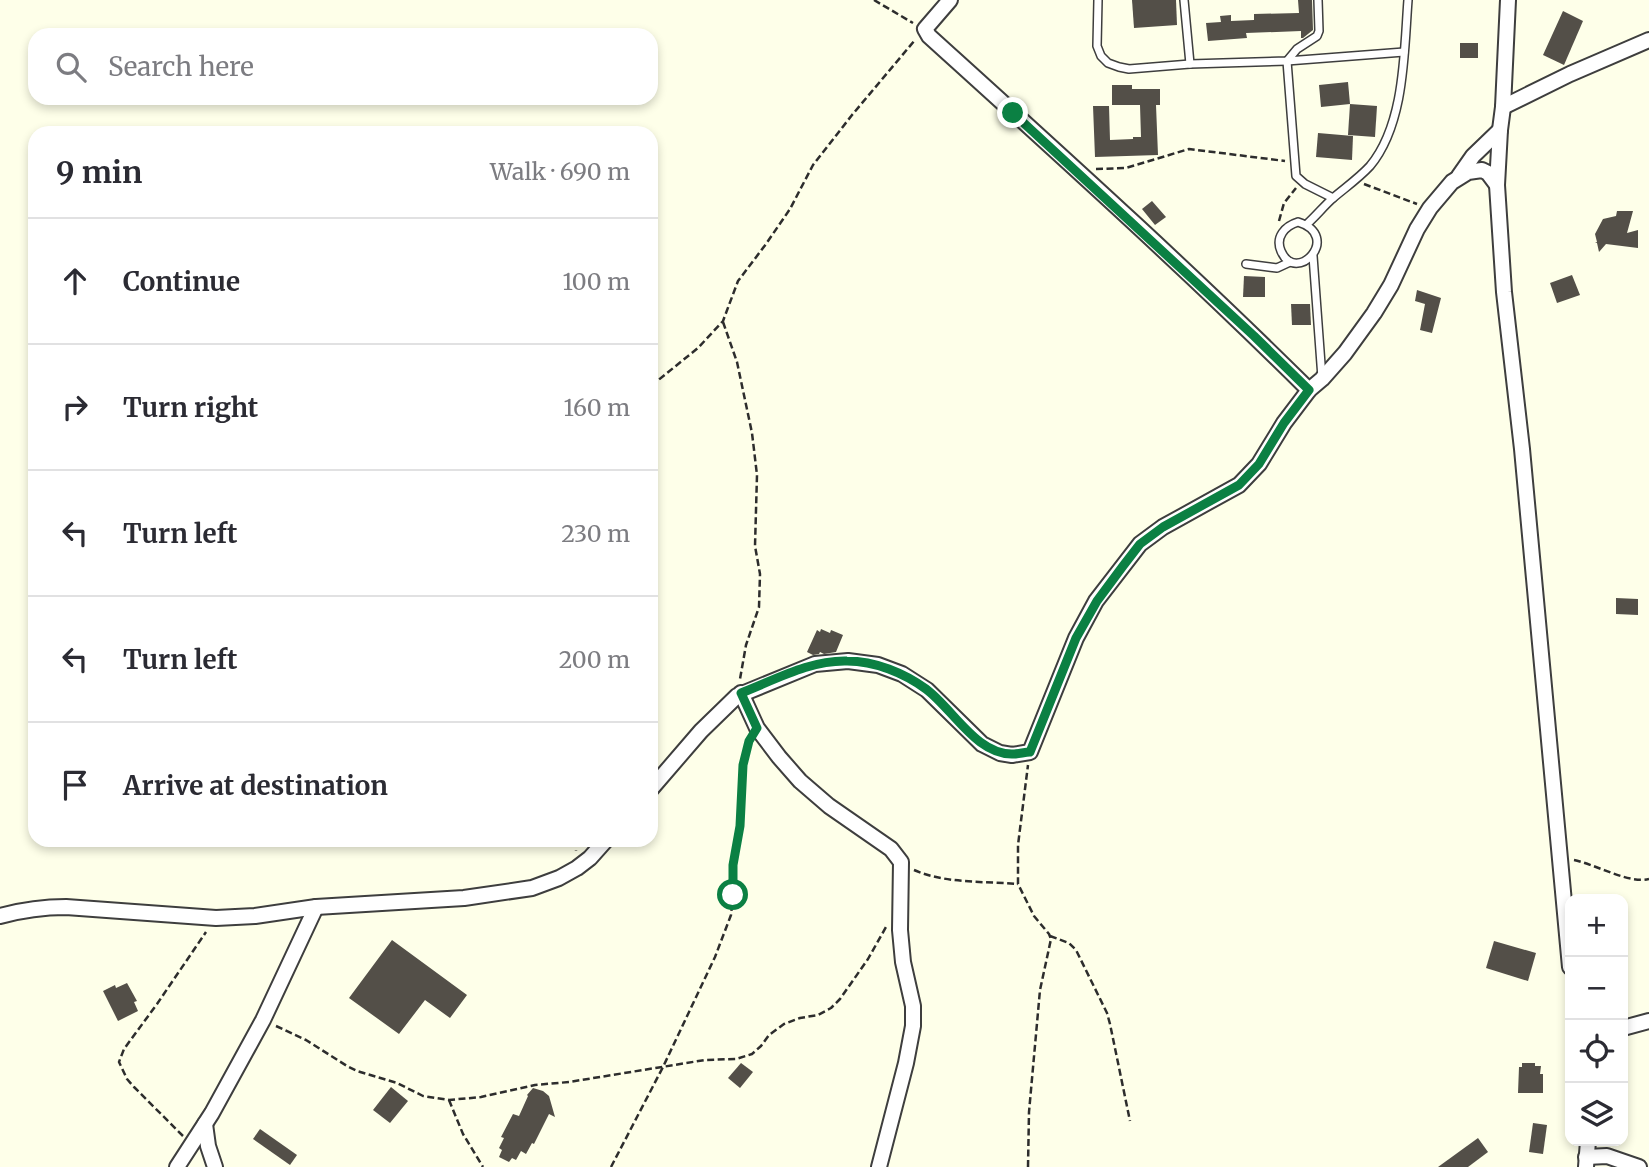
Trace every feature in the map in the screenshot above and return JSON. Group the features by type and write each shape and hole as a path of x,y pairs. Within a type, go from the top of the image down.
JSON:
{"street":[{"path":"950,0 925,29 929,36 1244,326 1309,390"},
{"path":"1508,0 1497,185 1504,292 1522,449 1569,957"},
{"path":"1503,107 1649,40"},
{"path":"658,781 701,731 739,695 815,664 848,660 902,674 927,690 982,744 1012,755 1030,752 1076,638 1097,601 1123,566 1140,544 1163,527 1239,485 1259,464 1284,423 1309,390 1345,353 1374,313 1430,208 1473,156 1500,130"},
{"path":"1459,176 1482,170 1488,173 1497,185"},
{"path":"739,695 757,728 800,781 829,806 891,849 901,862 900,930 903,962 913,1006 912,1026 906,1063 879,1167"},
{"path":"0,916 36,908 66,907 216,918 255,916 316,907 464,898 532,888 559,878 590,858 600,847"},
{"path":"177,1167 205,1124 264,1020 316,907"},
{"path":"1628,1027 1649,1021"},
{"path":"205,1124 215,1167"},
{"path":"1586,1162 1606,1156 1639,1167"}],"lane":[{"path":"1098,0 1097,46 1101,57 1108,63 1129,69 1404,52"},
{"path":"1184,0 1190,64"},
{"path":"1318,0 1317,36 1297,49 1287,61 1296,176 1305,184 1333,198"},
{"path":"1307,224 1356,180 1380,151 1398,99 1408,0"},
{"path":"1313,256 1300,264 1290,262 1280,248 1282,232 1298,222 1307,224 1316,233 1317,246 1313,256 1322,379"},
{"path":"1247,264 1277,268 1290,262"}],"path":[{"path":"658,380 698,348 723,321 738,281 790,209 813,165 925,29 874,0"},
{"path":"1075,169 1126,168 1189,149 1295,162"},
{"path":"1356,180 1430,208"},
{"path":"1282,232 1279,218 1284,202 1296,188 1305,184"},
{"path":"723,321 737,362 752,433 757,475 755,546 760,574 759,607 746,645 739,695"},
{"path":"611,1167 663,1067 715,957 731,915 743,765 749,741 757,728"},
{"path":"1030,752 1018,845 1018,884 1029,907 1050,936 1069,943 1076,950 1107,1013 1130,1121"},
{"path":"1561,857 1588,863 1636,881 1649,880"},
{"path":"901,862 930,876 1018,884"},
{"path":"191,1145 127,1079 119,1062 124,1049 216,918"},
{"path":"264,1020 306,1040 357,1071 397,1083 423,1096 449,1100 705,1060 736,1059 752,1054 769,1035 784,1024 818,1015 831,1008 868,959 887,925"},
{"path":"1028,1167 1029,1112 1040,990 1050,936"},
{"path":"449,1100 463,1134 483,1167"}],"building":[{"path":"1132,0 1176,0 1177,25 1134,28"},
{"path":"1298,0 1312,0 1313,30 1303,38 1301,31 1246,33 1247,38 1208,41 1206,23 1221,22 1220,16 1231,15 1231,21 1254,20 1254,14 1299,13"},
{"path":"1563,11 1583,21 1564,65 1543,55"},
{"path":"1460,43 1478,43 1478,58 1460,58"},
{"path":"1348,82 1350,104 1321,107 1319,85"},
{"path":"1112,85 1132,85 1132,89 1160,89 1160,105 1156,105 1158,155 1095,157 1093,106 1109,106 1110,140 1141,137 1140,105 1112,105"},
{"path":"1350,104 1377,106 1375,137 1348,135"},
{"path":"1318,133 1353,136 1352,160 1316,157"},
{"path":"1152,201 1166,217 1155,225 1142,209"},
{"path":"1617,211 1633,211 1627,233 1638,230 1638,248 1606,244 1599,252 1595,234 1603,219 1616,216"},
{"path":"1572,275 1580,295 1557,303 1550,283"},
{"path":"1244,276 1265,277 1265,297 1243,297"},
{"path":"1417,290 1441,298 1432,333 1420,330 1425,304 1415,301"},
{"path":"1291,304 1310,304 1311,325 1292,325"},
{"path":"1616,598 1638,599 1638,615 1616,614"},
{"path":"821,629 843,635 836,652 813,655 807,652 817,630 820,632"},
{"path":"392,940 467,995 450,1018 425,1000 399,1034 349,998"},
{"path":"1494,941 1536,953 1528,981 1486,968"},
{"path":"127,983 137,1001 134,1002 138,1011 118,1021 103,991"},
{"path":"741,1063 753,1072 740,1088 728,1078"},
{"path":"1522,1063 1541,1066 1543,1093 1518,1093 1519,1067 1522,1067"},
{"path":"391,1087 408,1101 390,1123 373,1110"},
{"path":"533,1088 549,1096 555,1117 549,1114 526,1154 521,1151 516,1160 512,1158 509,1162 499,1157 502,1150 499,1148 504,1138 501,1137 513,1114 519,1116 527,1095"},
{"path":"1533,1123 1547,1125 1543,1154 1529,1152"},
{"path":"260,1129 297,1155 290,1165 253,1139"},
{"path":"1478,1138 1488,1152 1468,1167 1438,1167"}],"route":[{"path":"733,895 733,865 740,826 743,765 749,741 757,728 741,693 815,664 848,660 878,666 902,674 927,690 982,744 1012,755 1030,752 1076,638 1097,601 1123,566 1140,544 1163,527 1239,485 1259,464 1284,423 1309,390 1013,113"}]}
